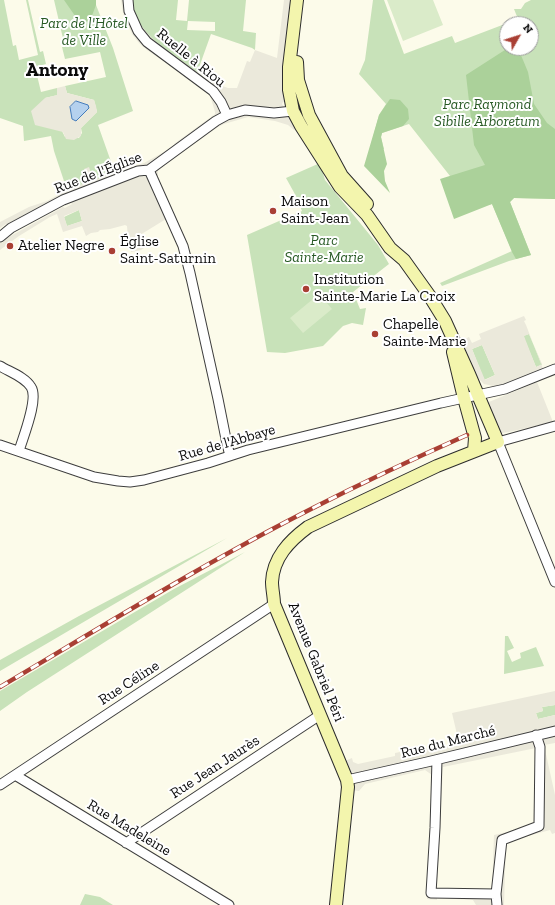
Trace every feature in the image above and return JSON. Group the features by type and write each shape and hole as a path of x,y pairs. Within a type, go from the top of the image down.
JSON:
{"main road":[{"path":"297,0 289,68 289,90 293,111 337,183 367,215 390,248 404,260"},
{"path":"304,0 296,67 298,80 309,115 342,176 372,210 392,237 404,260 429,294 448,329 498,442"},
{"path":"293,111 309,115"},
{"path":"448,329 475,438 474,452"},
{"name":"Avenue Gabriel Péri","path":"336,905 348,787 347,780 274,604 272,582 275,569 280,555 286,545 308,527 437,466 498,442"}],"street":[{"name":"Ruelle à Riou","path":"128,0 129,12 138,31 147,42 213,91 222,102 227,115"},
{"name":"Rue de l'Église","path":"0,236 63,200 138,171 149,170 216,121 227,115 245,110 274,113 293,111"},
{"path":"149,170 172,218 183,246 192,280 230,456"},
{"path":"0,366 22,379 31,387 34,394 33,403 19,451"},
{"name":"Rue de l'Abbaye","path":"0,445 94,477 112,481 130,482 180,471 248,450 504,389 555,370"},
{"path":"555,426 498,442 555,582"},
{"name":"Rue Céline","path":"0,785 274,604"},
{"name":"Rue Jean Jaurès","path":"126,843 320,715"},
{"name":"Rue du Marché","path":"347,780 555,731"},
{"path":"497,905 496,894 502,840 539,826 540,747 536,735"},
{"path":"437,760 435,828 430,893 496,894"},
{"name":"Rue Madeleine","path":"15,775 228,905"}],"green space":[{"name":"Parc de l'Hôtel de Ville","path":"0,0 4,0 13,46 16,45 19,60 38,55 26,0 28,0 40,52 43,51 46,64 35,67 41,92 57,88 58,95 45,98 65,137 79,138 82,133 81,128 97,112 94,100 67,93 65,86 106,77 100,52 65,59 62,47 65,47 54,0 96,0 96,5 113,48 133,111 98,125 115,173 67,190 54,151 51,136 24,141 23,126 0,118"},
{"path":"64,0 96,0 96,5 90,21 80,23"},
{"path":"131,0 178,0 176,20 187,21 189,0 246,0 243,31 256,33 255,50 211,34 197,73 156,42 140,24 134,12","holes":["188,21 215,22 215,31 187,30"]},
{"name":"Parc Raymond Sibille Arboretum","path":"373,0 384,0 404,54 452,36 455,43 499,26 499,56 539,56 539,16 517,16 514,9 521,9 525,3 531,0 555,0 555,199 514,198 510,202 531,255 509,261 442,286 440,283 512,251 492,204 489,205 450,176 409,124 382,133 381,137 384,149 369,152 379,115 386,104 359,74 365,60"},
{"path":"387,0 433,0 443,25 403,41"},
{"path":"499,54 499,56 521,56 528,72 534,104 547,123 555,129 555,199 514,198 510,202 531,255 516,259 492,204 454,219 440,179 485,165 474,145 466,75"},
{"path":"390,99 400,100 408,109 409,119 403,126 382,133 381,137 387,164 384,171 385,181 390,193 364,166 379,115"},
{"name":"Parc Sainte-Marie","path":"320,163 325,180 378,245 389,264 353,292 360,309 366,308 363,325 352,323 343,326 323,346 285,353 267,352 247,235 302,211 286,178"},
{"path":"79,210 82,221 67,226 64,217"},
{"path":"319,294 332,309 303,333 290,318"},
{"path":"529,334 542,365 536,367 523,336"},
{"path":"482,345 495,375 484,380 472,349"},
{"path":"227,538 0,671 0,660 79,616"},
{"path":"245,552 27,692 0,711 0,691 174,589"},
{"path":"505,636 508,636 514,648 507,651 512,662 521,658 520,653 536,647 544,666 504,674"},
{"path":"555,705 555,715 538,719 536,713 543,711 542,707"},
{"path":"85,894 100,897 113,905 80,905"}],"shaded area":[{"path":"121,0 131,0 137,20 157,43 211,82 228,88 237,88 247,61 250,62 255,50 277,58 284,0 294,0 286,102 283,102 282,104 284,107 286,104 297,126 294,130 288,125 275,121 248,117 218,127 165,164 158,171 158,176 148,181 166,219 140,235 144,248 141,250 131,252 131,247 128,241 130,240 128,240 127,226 125,225 100,230 86,236 82,226 63,232 57,214 19,236 0,250 0,243 7,238 63,207 65,208 72,204 69,200 8,226 6,224 0,228 0,222 29,207 47,201 67,190 85,183 84,179 87,175 84,169 89,167 91,173 98,179 144,163 175,146 174,144 215,114 209,92 139,43 132,34 123,13","holes":["79,210 82,221 67,226 64,216"]},
{"path":"65,86 67,93 94,100 97,112 81,128 81,136 74,140 66,139 63,132 35,125 31,111 45,98 57,95 57,88"},
{"path":"524,316 526,320 524,321 533,344 529,334 524,336 536,367 541,364 543,369 499,387 484,384 475,375 461,341 469,337 472,343 481,339 479,334","holes":["482,345 495,375 485,380 472,349"]},
{"path":"537,382 553,422 502,433 498,430 488,406 489,402"},
{"path":"555,691 555,705 542,707 543,711 536,713 538,719 555,715 555,743 544,745 555,795 555,833 552,834 550,830 506,842 504,905 476,905 473,900 437,898 437,900 427,899 432,775 425,770 365,784 359,791 352,790 353,785 357,782 355,774 351,772 345,761 352,758 353,762 358,764 395,756 395,753 400,752 401,756 428,748 429,750 459,743 452,713","holes":["536,748 533,826 494,835 492,891 437,889 443,767"]}],"water":[{"path":"76,101 88,105 89,108 76,121 72,119 70,107"}],"railway":[{"path":"0,687 233,550 332,498 467,435"}],"place":[{"name":"Maison Saint-Jean","path":"273,211"},
{"name":"Atelier Negre","path":"10,246"},
{"name":"Église Saint-Saturnin","path":"112,251"},
{"name":"Institution Sainte-Marie La Croix","path":"306,289"},
{"name":"Chapelle Sainte-Marie","path":"375,334"}],"district":[{"name":"Antony","path":"57,71"}]}
